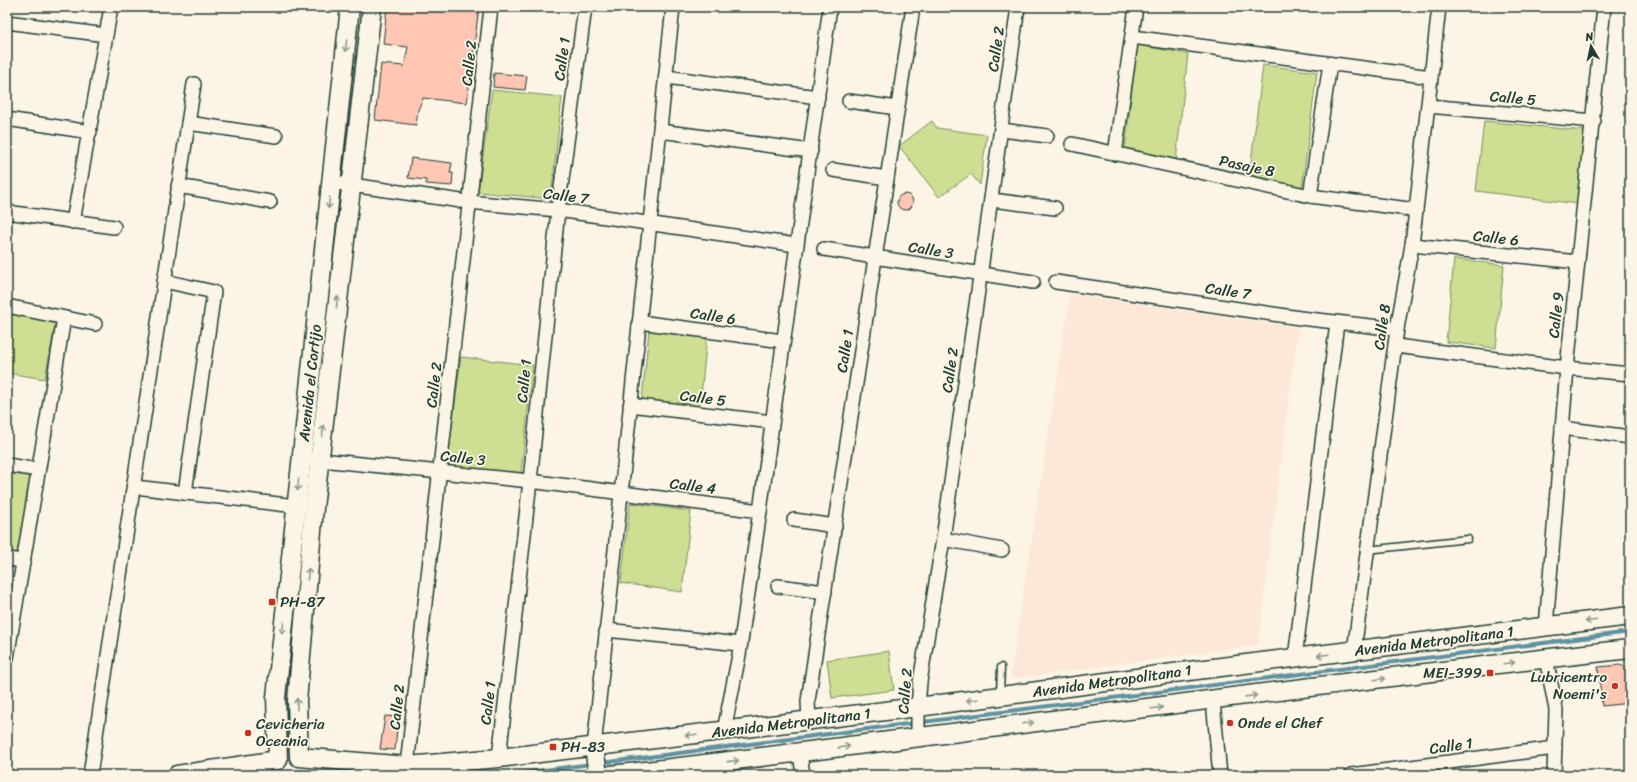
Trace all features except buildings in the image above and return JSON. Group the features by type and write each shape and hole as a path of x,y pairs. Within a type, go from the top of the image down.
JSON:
{"street":[{"path":"73,222 111,7"},
{"name":"Avenida el Cortijo","path":"278,760 276,697 350,7"},
{"name":"Avenida el Cortijo","path":"299,756 297,701 320,460 372,7"},
{"name":"Calle 2","path":"407,766 453,355 468,202 491,7"},
{"name":"Calle 1","path":"499,758 558,210 585,7"},
{"path":"599,764 606,630 673,7"},
{"path":"724,731 740,644 760,510 830,7"},
{"name":"Calle 1","path":"809,721 808,701 913,7"},
{"name":"Calle 2","path":"918,734 920,682 943,539 1002,130 1018,7"},
{"path":"1115,154 1136,7"},
{"name":"Calle 8","path":"1354,651 1396,346 1397,329 1412,245 1439,7"},
{"name":"Calle 9","path":"1546,627 1567,368 1594,121 1604,7"},
{"path":"7,22 106,35"},
{"path":"1132,37 1432,77"},
{"path":"1310,196 1330,64"},
{"path":"666,77 818,97"},
{"path":"90,775 135,487 194,84"},
{"path":"849,101 897,108"},
{"name":"Calle 5","path":"1428,106 1594,121"},
{"path":"7,119 90,132"},
{"path":"188,123 276,136"},
{"path":"1002,130 1047,136"},
{"path":"660,131 811,150"},
{"name":"Pasaje 8","path":"1072,144 1310,196 1416,210"},
{"path":"832,170 887,178"},
{"name":"Calle 7","path":"331,182 468,202 558,210 650,225 796,245"},
{"path":"178,186 270,202"},
{"path":"992,200 1055,208"},
{"path":"7,212 114,227"},
{"name":"Calle 6","path":"1412,245 1578,262"},
{"name":"Calle 3","path":"824,249 1033,282"},
{"path":"164,281 214,292 184,493"},
{"name":"Calle 7","path":"1056,282 1337,323 1397,329"},
{"path":"7,306 95,324"},
{"path":"7,658 64,318"},
{"name":"Calle 6","path":"639,322 783,341"},
{"path":"1295,658 1337,323"},
{"path":"1396,346 1567,368 1630,374"},
{"name":"Calle 5","path":"630,405 772,422"},
{"path":"1562,428 1630,437"},
{"name":"Calle 3","path":"302,457 621,492"},
{"path":"7,465 38,470"},
{"path":"135,487 296,506"},
{"name":"Calle 4","path":"621,492 760,510"},
{"path":"794,520 835,526"},
{"path":"943,539 1002,550"},
{"path":"7,559 24,561"},
{"path":"778,586 825,592"},
{"name":"Avenida Metropolitana 1","path":"177,775 299,756 407,766 499,758 599,764 800,754 918,734 1001,712 1181,672 1630,616"},
{"path":"606,630 740,644"},
{"name":"Avenida Metropolitana 1","path":"599,764 724,731 809,721 918,710 1001,712 1212,701 1546,658 1630,649"},
{"path":"1546,658 1556,710 1554,775"},
{"path":"1212,701 1220,775"},
{"name":"Calle 1","path":"1351,775 1416,771 1555,748"},
{"path":"800,754 803,775"}],"lane":[{"path":"1368,550 1468,539"},
{"path":"1001,667 1001,712"}],"shaded area":[{"path":"1070,294 1298,327 1258,645 1010,679"}],"green space":[{"path":"1137,45 1188,54 1176,161 1125,149"},
{"path":"1263,65 1317,72 1302,188 1249,178"},
{"path":"492,90 562,97 551,199 478,192"},
{"path":"932,121 937,128 987,135 980,185 971,174 939,197 899,146"},
{"path":"1484,121 1585,131 1578,204 1476,191"},
{"path":"1454,259 1504,265 1496,348 1446,342"},
{"path":"7,311 56,320 45,379 7,373"},
{"path":"649,330 707,335 700,406 642,400"},
{"path":"461,357 533,365 521,473 447,466"},
{"path":"7,470 31,474 17,555 7,553"},
{"path":"630,503 691,511 682,592 621,583"},
{"path":"889,651 894,690 832,698 827,660"}],"waterway":[{"path":"601,763 1630,632"},
{"path":"504,775 592,764"},
{"path":"313,772 339,775"}],"place":[{"name":"PH-87","path":"272,602"},
{"name":"MEI-399","path":"1490,673"},
{"name":"Lubricentro Noemi's","path":"1615,686"},
{"name":"Onde el Chef","path":"1230,723"},
{"name":"Cevicheria Oceania","path":"248,733"},
{"name":"PH-83","path":"553,747"}]}
